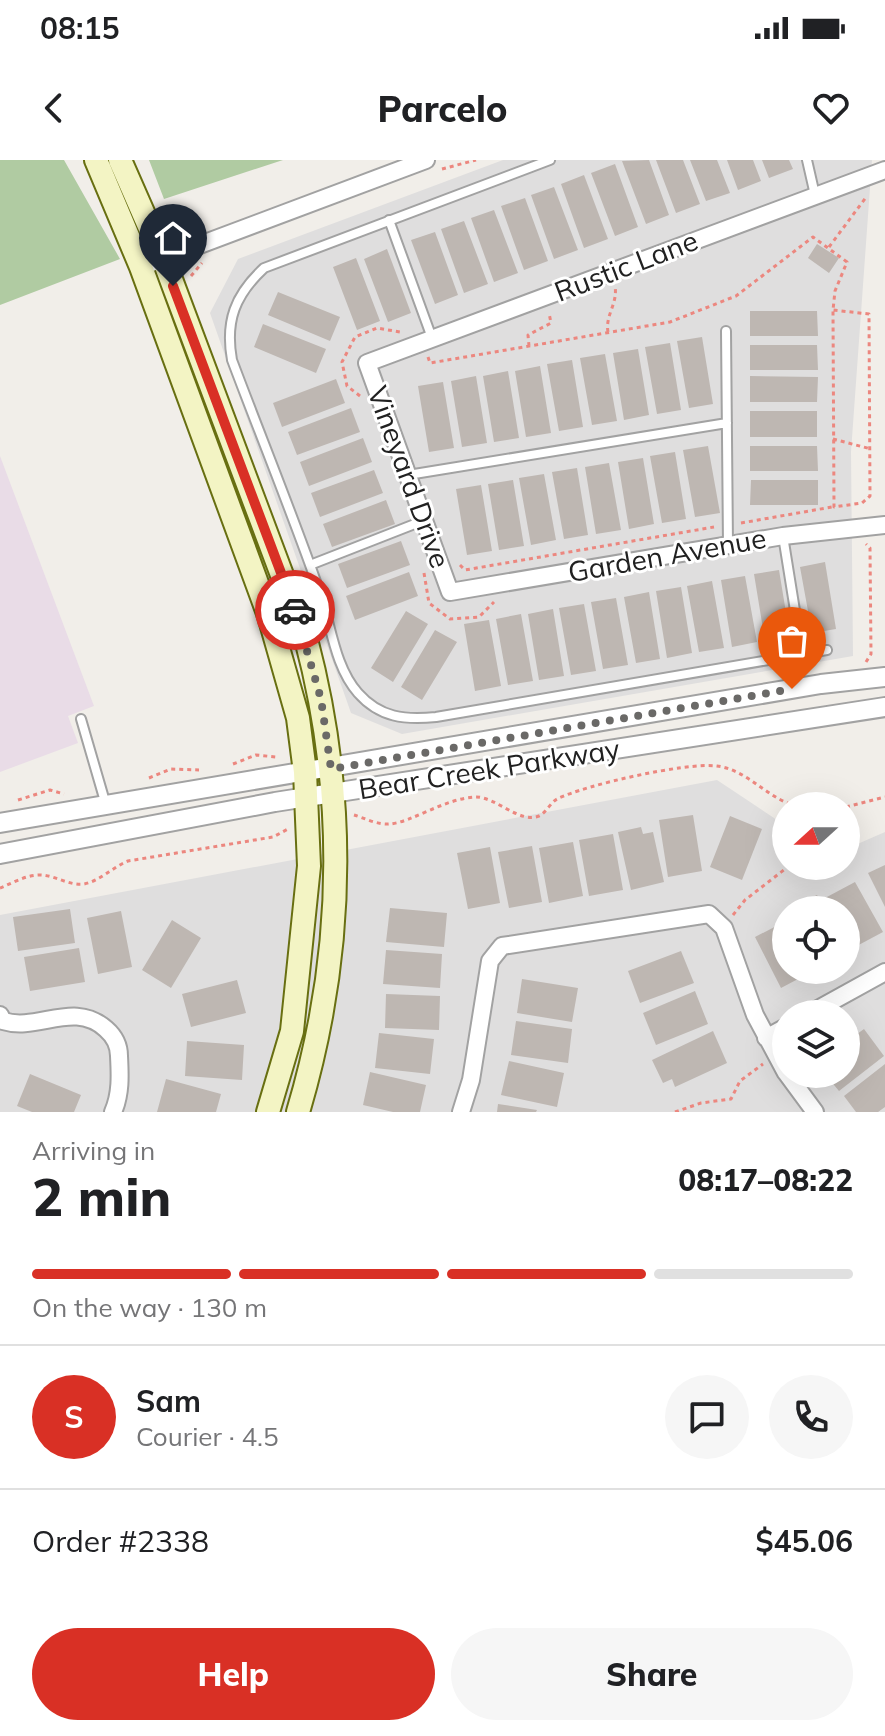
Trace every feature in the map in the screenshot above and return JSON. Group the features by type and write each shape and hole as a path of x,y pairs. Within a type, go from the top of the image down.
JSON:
{"main road":[{"path":"96,160 141,267 283,657 298,718 307,797 309,866 292,1031 268,1112"},
{"path":"120,160 163,258 306,639 321,699 333,795 335,887 327,993 298,1112"}],"street":[{"path":"141,267 429,166"},
{"name":"Rustic Lane","path":"367,363 430,332 878,172"},
{"name":"Vineyard Drive","path":"367,363 450,592"},
{"name":"Garden Avenue","path":"450,592 783,536 885,525"},
{"name":"Bear Creek Parkway","path":"0,823 821,684 885,677"},
{"name":"Bear Creek Parkway","path":"0,854 307,797 885,707"},
{"path":"461,1112 471,1080 490,961 502,946 709,914 724,928 772,1048"},
{"path":"834,1000 885,972"},
{"path":"0,1015 3,1021 15,1025 76,1015 93,1018 109,1031 119,1047 119,1099 113,1112"},
{"path":"766,1038 772,1035"},
{"path":"797,1088 815,1112"}],"lane":[{"path":"550,160 264,268 246,285 232,310 228,336 232,360 310,565 342,666 356,691 375,709 403,720 436,717 827,650"},
{"path":"807,160 815,195"},
{"path":"389,220 430,332"},
{"path":"726,331 728,545"},
{"path":"408,475 727,423"},
{"path":"310,565 425,520"},
{"path":"783,536 802,654"},
{"path":"81,719 106,805"}],"path":[{"path":"429,166 476,160"},
{"path":"829,247 874,187 878,172"},
{"path":"418,360 428,356 430,363 670,322 736,296 792,256 810,237 847,262 835,291 833,310 834,507"},
{"path":"188,282 203,262"},
{"path":"602,291 615,286 608,333"},
{"path":"455,553 465,570 862,503 870,496 869,314 833,310"},
{"path":"529,346 528,335 551,323 548,311"},
{"path":"367,401 347,386 342,362 355,337 377,328 404,333 430,332"},
{"path":"833,439 871,449"},
{"path":"862,540 870,548 871,654 865,663"},
{"path":"425,569 422,577 429,603 450,619 479,617 496,601"},
{"path":"353,815 390,824 435,806 476,797 496,801 525,817 539,816 555,800 631,778 717,766 748,776 772,793"},
{"path":"860,804 885,797"},
{"path":"0,888 30,876 44,875 81,885 128,861 273,837 285,834 293,822"},
{"path":"724,928 745,900 772,879"},
{"path":"675,1112 701,1103 731,1099 740,1081 772,1058"}],"shaded area":[{"path":"503,160 872,160 851,452 853,656 402,734 351,713 210,313 238,259"},
{"path":"0,456 94,706 68,716 78,743 0,772"},
{"path":"717,780 772,817 772,880 860,880 860,843 885,832 885,1112 0,1112 0,915"}],"green space":[{"path":"0,160 64,160 120,259 0,305"},
{"path":"149,160 283,160 164,199"}],"building":[{"path":"649,160 669,215 646,224 622,161"},
{"path":"656,160 683,160 700,204 676,213"},
{"path":"690,160 717,160 730,193 706,201"},
{"path":"727,160 753,160 761,181 738,190"},
{"path":"762,160 789,160 793,169 769,178"},
{"path":"615,164 638,227 615,236 591,173"},
{"path":"584,175 608,239 584,248 561,184"},
{"path":"554,187 578,250 554,259 531,195"},
{"path":"525,198 548,261 524,270 501,206"},
{"path":"494,210 518,273 494,282 471,218"},
{"path":"464,221 488,284 464,293 441,229"},
{"path":"435,232 458,295 435,304 411,240"},
{"path":"817,244 839,258 829,273 808,258"},
{"path":"387,249 411,313 388,322 364,259"},
{"path":"356,258 380,321 357,330 333,267"},
{"path":"278,292 340,317 330,341 268,315"},
{"path":"750,311 817,311 818,336 750,336"},
{"path":"263,324 326,349 316,373 254,347"},
{"path":"702,337 713,404 689,408 677,341"},
{"path":"670,343 681,410 657,414 645,347"},
{"path":"750,345 817,345 818,370 750,370"},
{"path":"638,349 649,415 624,420 613,353"},
{"path":"605,354 617,421 592,425 580,358"},
{"path":"572,360 583,427 559,431 547,364"},
{"path":"540,366 551,433 526,437 515,371"},
{"path":"508,371 519,438 494,442 483,376"},
{"path":"476,376 487,443 462,447 451,381"},
{"path":"750,376 818,377 817,402 750,402"},
{"path":"336,379 345,403 282,427 273,403"},
{"path":"443,382 454,448 429,452 418,386"},
{"path":"351,408 360,432 297,455 288,432"},
{"path":"750,411 817,411 817,437 750,437"},
{"path":"363,438 372,462 309,486 300,462"},
{"path":"708,446 720,513 695,517 683,450"},
{"path":"750,446 817,446 818,471 750,471"},
{"path":"675,452 686,519 662,523 650,456"},
{"path":"643,458 654,524 629,529 618,462"},
{"path":"609,463 621,530 596,534 585,467"},
{"path":"577,468 588,535 564,539 552,472"},
{"path":"374,470 383,493 320,517 311,493"},
{"path":"544,474 556,540 531,545 519,478"},
{"path":"513,480 524,546 499,550 488,484"},
{"path":"751,480 818,480 818,505 750,505"},
{"path":"481,485 492,551 467,555 456,489"},
{"path":"386,500 395,524 332,547 323,524"},
{"path":"401,541 410,565 347,588 338,564"},
{"path":"825,562 836,629 812,633 800,567"},
{"path":"779,570 790,637 765,641 754,574"},
{"path":"409,572 418,596 355,620 346,596"},
{"path":"745,576 757,642 732,647 721,580"},
{"path":"712,581 724,648 699,652 687,586"},
{"path":"681,587 692,653 667,658 656,591"},
{"path":"649,592 660,659 636,663 624,597"},
{"path":"616,598 628,665 603,669 591,602"},
{"path":"584,604 596,671 571,675 559,608"},
{"path":"553,609 564,676 539,680 528,614"},
{"path":"406,611 428,624 393,682 371,668"},
{"path":"521,614 533,681 508,685 496,619"},
{"path":"489,620 501,686 475,691 464,624"},
{"path":"435,630 457,642 422,700 401,687"},
{"path":"693,815 702,871 668,877 659,820"},
{"path":"730,816 762,829 742,880 710,867"},
{"path":"641,827 643,834 653,832 664,882 631,890 618,832"},
{"path":"613,834 623,890 589,896 579,840"},
{"path":"573,842 583,896 549,903 539,848"},
{"path":"532,846 542,902 509,908 498,852"},
{"path":"490,847 500,903 468,909 457,853"},
{"path":"885,865 885,907 868,873"},
{"path":"855,882 883,932 860,944 860,896 829,896"},
{"path":"390,908 447,913 444,947 386,942"},
{"path":"70,909 75,943 18,951 13,917"},
{"path":"121,911 132,967 98,974 87,918"},
{"path":"172,920 201,938 171,988 142,970"},
{"path":"772,928 772,970 755,937"},
{"path":"79,948 85,982 30,991 24,957"},
{"path":"386,950 442,954 440,988 383,984"},
{"path":"681,951 694,983 640,1003 628,971"},
{"path":"522,979 578,988 572,1022 517,1013"},
{"path":"237,980 246,1013 191,1027 182,994"},
{"path":"695,991 708,1024 656,1045 643,1013"},
{"path":"386,994 440,996 439,1030 385,1028"},
{"path":"516,1021 572,1029 568,1063 511,1055"},
{"path":"864,1029 884,1056 860,1075 860,1032"},
{"path":"713,1031 727,1063 675,1087 672,1079 663,1083 652,1060"},
{"path":"379,1033 434,1039 430,1074 375,1068"},
{"path":"187,1041 244,1045 242,1080 185,1076"},
{"path":"509,1061 564,1073 557,1107 501,1095"},
{"path":"885,1064 885,1107 878,1112 856,1112 844,1096 854,1088 860,1088 860,1084"},
{"path":"370,1072 426,1085 420,1112 393,1112 363,1105"},
{"path":"30,1074 81,1095 74,1112 32,1112 17,1106"},
{"path":"166,1079 221,1094 216,1112 157,1112"},
{"path":"498,1104 537,1110 497,1112"}],"way so far":[{"path":"295,610 306,639 321,699 331,769 792,689"}],"route":[{"path":"173,286 295,610"}]}
